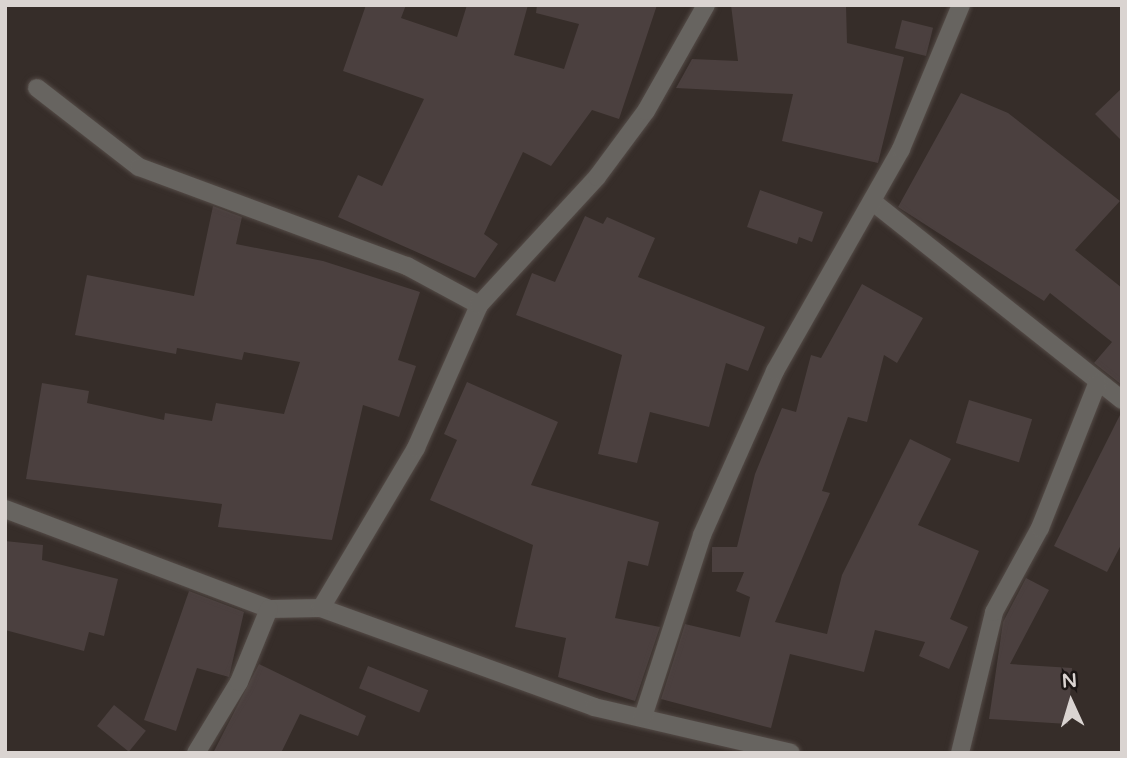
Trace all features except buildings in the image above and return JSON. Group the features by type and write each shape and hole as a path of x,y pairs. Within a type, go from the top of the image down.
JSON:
{"street":[{"path":"321,608 416,448 478,305 597,177 646,111 706,5"},
{"path":"643,717 702,535 765,394 873,202 961,5"},
{"path":"37,88 139,167 407,266 478,305"},
{"path":"873,202 1097,384 1122,400"},
{"path":"960,753 994,612 1051,505 1097,384"},
{"path":"5,509 269,609 321,608 550,693 791,753"},
{"path":"196,753 239,682 269,609"}]}
